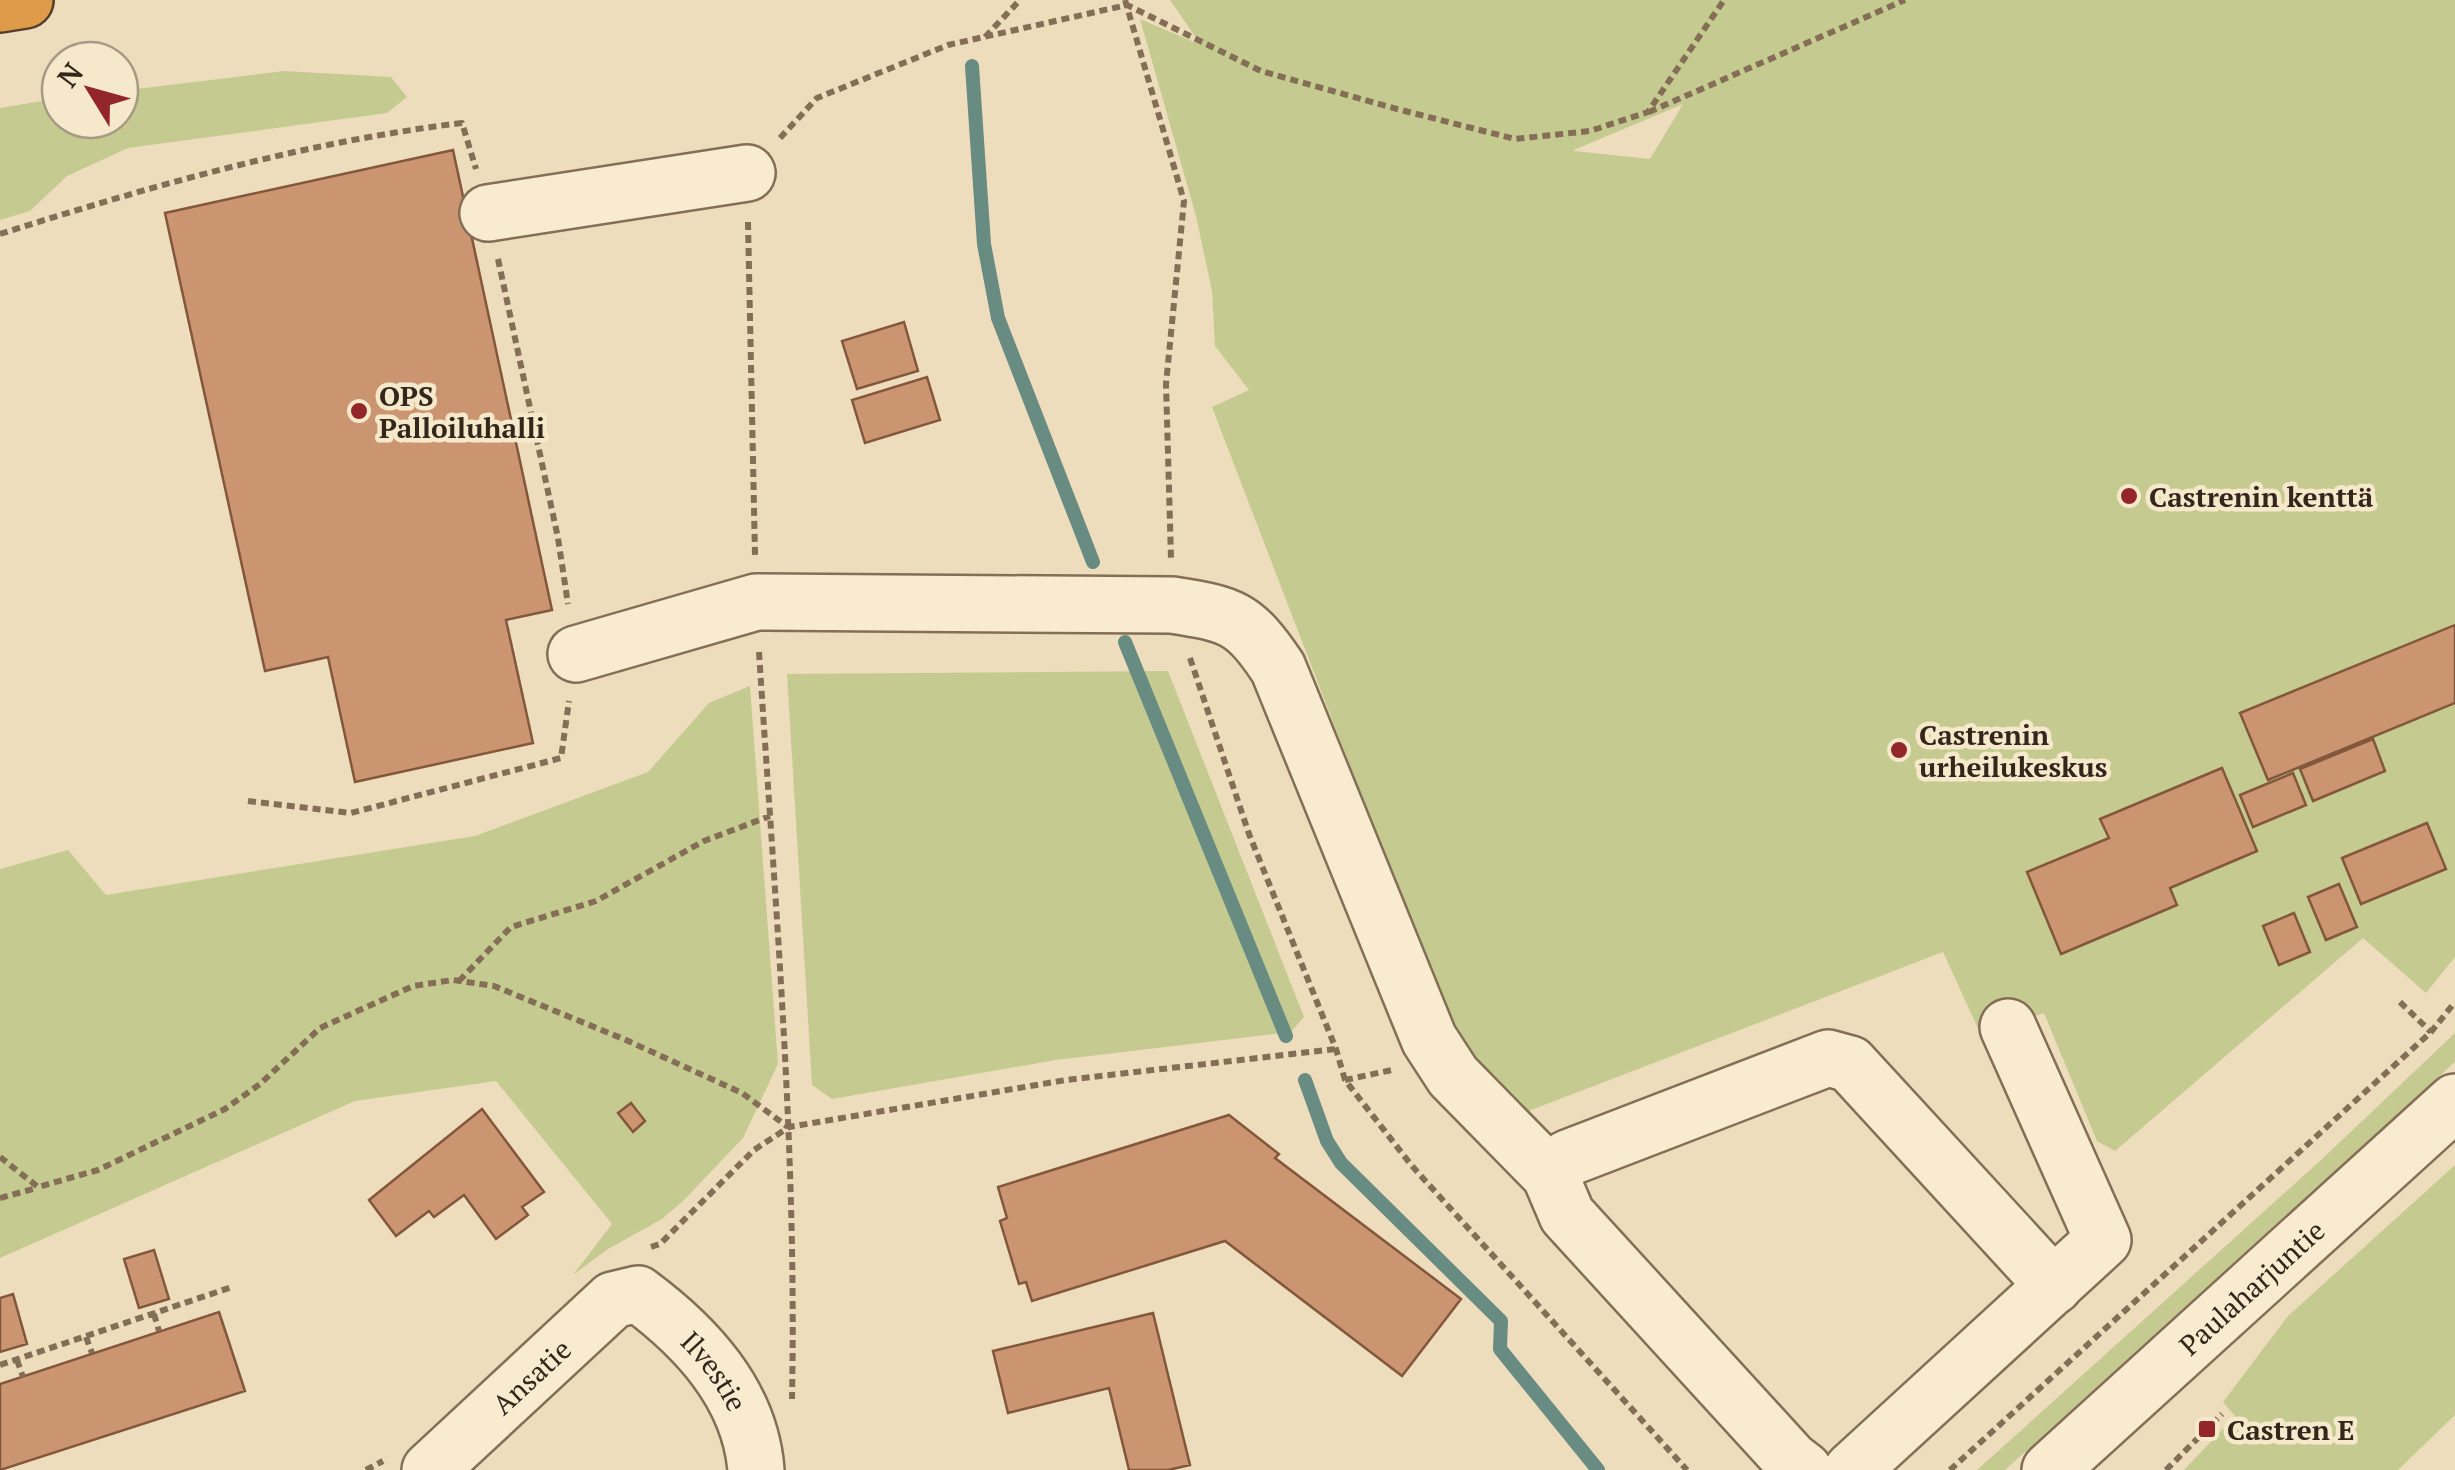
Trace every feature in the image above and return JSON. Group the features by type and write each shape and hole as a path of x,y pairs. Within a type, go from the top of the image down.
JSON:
{"highway":[{"path":"0,4 25,0"}],"street":[{"path":"488,213 747,173"},
{"path":"576,654 756,602 1172,605 1221,612 1256,635 1278,668 1429,1039 1454,1076 1550,1176 1567,1215 1790,1460 1804,1470"},
{"path":"1852,1470 2103,1240 2008,1026"},
{"path":"1550,1176 1568,1158 1828,1058 1850,1064 2054,1286"},
{"name":"Paulaharjuntie","path":"2050,1470 2455,1102"},
{"name":"Ansatie","path":"430,1470 613,1300 638,1294"},
{"name":"Ilvestie","path":"638,1294 678,1324 709,1357 736,1400 755,1455 756,1470"}],"path":[{"path":"984,38 1020,0"},
{"path":"1648,112 1724,0"},
{"path":"792,1415 794,1292 789,1127 756,602 747,173 817,98 948,46 1126,2 1260,71 1515,140 1590,131 1648,112 1906,0"},
{"path":"0,234 130,192 384,132 462,123 488,213 558,538 576,654 561,758 351,812 248,801"},
{"path":"459,981 511,928 596,901 704,840 770,816"},
{"path":"0,1198 98,1170 224,1109 260,1084 320,1028 413,986 459,981 494,986 742,1093 789,1127 1066,1080 1336,1048"},
{"path":"2400,1002 2430,1032"},
{"path":"1950,1470 2430,1032 2455,1002"},
{"path":"0,1157 38,1187"},
{"path":"0,1365 232,1288"},
{"path":"154,1314 159,1331"},
{"path":"86,1337 92,1354"},
{"path":"17,1360 23,1377"},
{"path":"2166,1470 2222,1414"}],"green space":[{"name":"Castrenin urheilukeskus","path":"1170,0 2455,0 2455,957 2426,993 2363,938 2115,1151 2097,1141 2044,1013 1981,1035 1943,952 1513,1117 1465,1066 1212,407 1249,390 1215,346 1212,291 1196,216 1140,19 1201,45","holes":["1683,104 1650,159 1574,151 1574,150"]},
{"path":"284,71 391,77 407,97 387,113 128,148 67,176 30,211 0,220 0,108 40,101 40,140 140,140 140,89"},
{"path":"1168,671 1304,1017 1291,1032 1056,1060 832,1099 812,1085 787,674"},
{"path":"750,686 778,1064 743,1138 662,1219 608,1249 573,1275 612,1224 496,1081 355,1101 0,1258 0,869 68,850 106,895 475,836 648,772 709,703"},
{"path":"2455,1033 2455,1062 2005,1470 1977,1470 2321,1160"},
{"path":"2455,1165 2455,1415 2398,1470 2184,1470 2235,1416 2223,1402 2288,1316"}],"building":[{"name":"OPS Palloiluhalli","path":"453,150 552,610 506,620 533,743 355,782 328,657 265,671 165,213"},
{"path":"904,322 918,371 857,389 842,341"},
{"path":"927,377 940,420 865,443 852,400"},
{"path":"2455,625 2455,703 2268,780 2240,713"},
{"path":"2373,739 2385,771 2313,801 2300,769"},
{"path":"2222,768 2257,851 2170,888 2177,905 2061,954 2027,872 2109,838 2100,819"},
{"path":"2293,773 2306,805 2253,827 2240,795"},
{"path":"2427,823 2446,869 2361,904 2342,858"},
{"path":"2339,884 2357,927 2326,940 2308,897"},
{"path":"2294,913 2310,952 2279,965 2263,926"},
{"path":"631,1103 645,1121 633,1132 618,1113"},
{"path":"482,1109 544,1192 522,1207 528,1215 496,1239 464,1195 434,1217 429,1211 396,1236 369,1200"},
{"path":"1229,1115 1279,1154 1275,1158 1461,1299 1402,1376 1225,1241 1032,1301 1026,1282 1019,1284 1000,1221 1007,1218 998,1187"},
{"path":"154,1250 169,1299 139,1308 124,1259"},
{"path":"13,1294 27,1344 0,1352 0,1298"},
{"path":"219,1312 245,1391 0,1470 0,1384"},
{"path":"1153,1313 1190,1465 1168,1470 1129,1470 1109,1388 1008,1413 993,1351"}],"waterway":[{"path":"972,66 984,244 998,318 1093,562"},
{"path":"1125,642 1286,1036"},
{"path":"1305,1080 1327,1141 1341,1163 1501,1321 1500,1349 1598,1470"}],"place":[{"name":"OPS Palloiluhalli","path":"359,411"},
{"name":"Castrenin kenttä","path":"2129,496"},
{"name":"Castrenin urheilukeskus","path":"1899,750"},
{"name":"Castren E","path":"2207,1429"}]}
